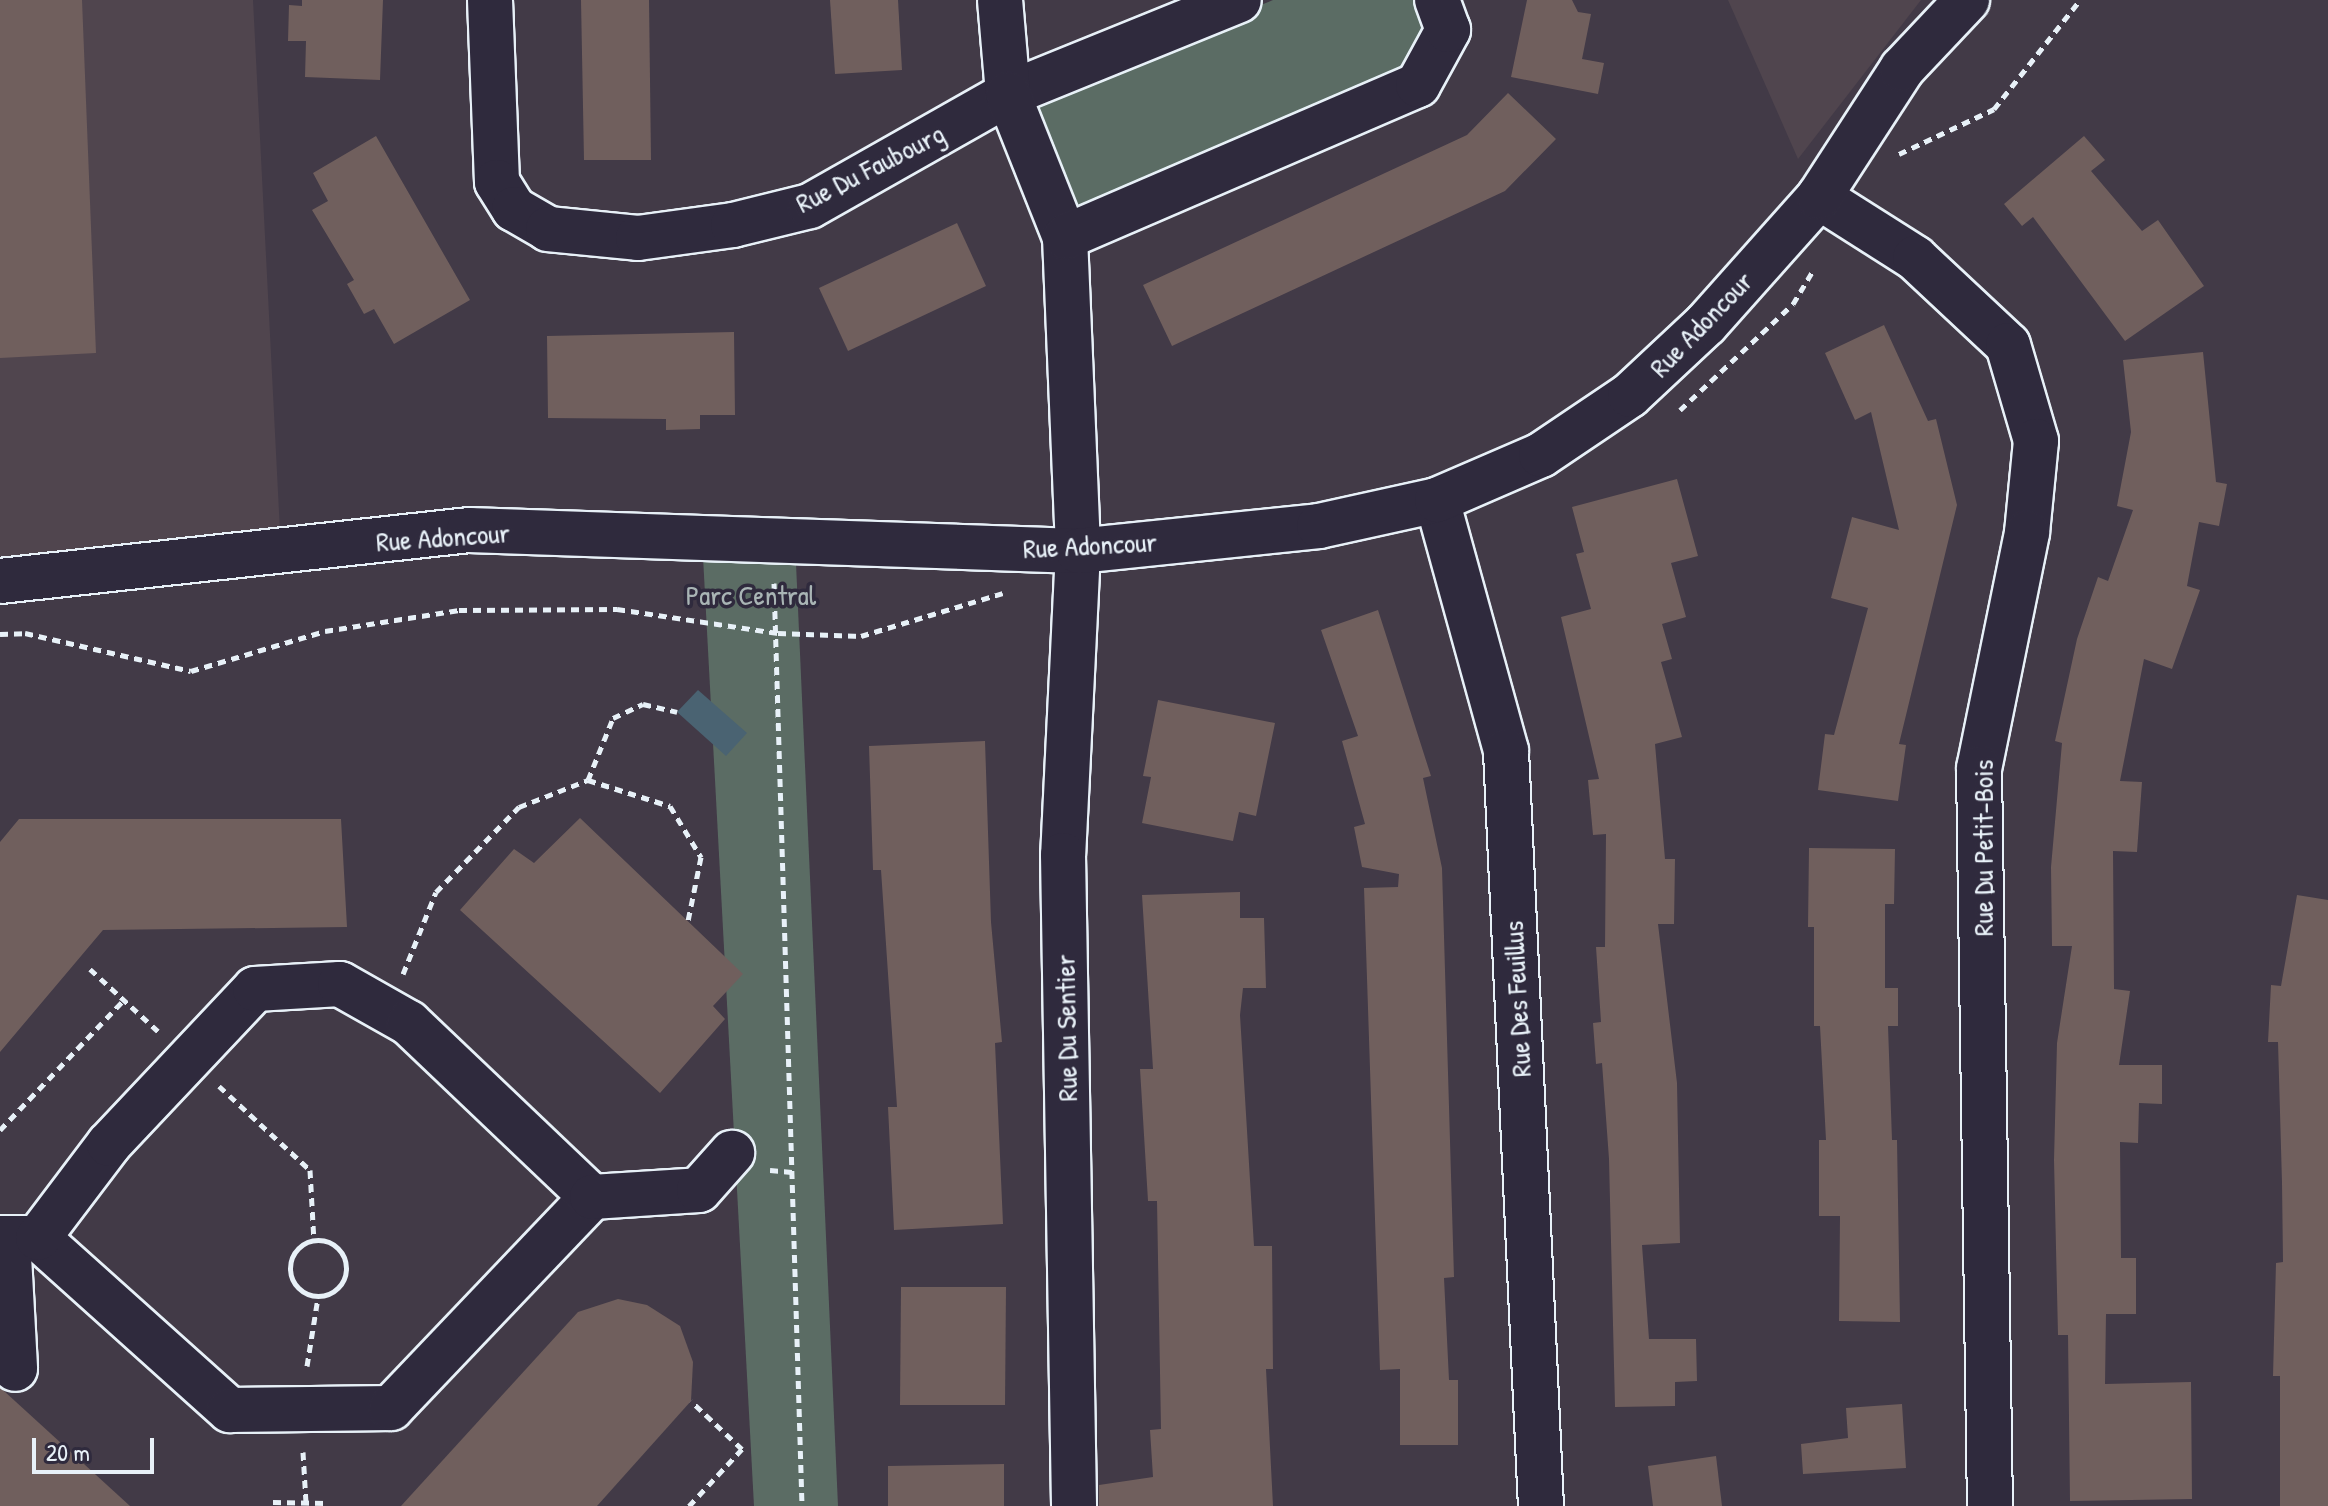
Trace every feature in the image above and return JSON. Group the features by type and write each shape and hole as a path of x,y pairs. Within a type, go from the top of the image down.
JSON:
{"street":[{"name":"Rue Du Faubourg","path":"490,0 497,182 514,209 548,229 638,238 733,225 810,206 1008,94 1239,0"},
{"path":"1000,0 1008,94 1065,237 1078,551"},
{"path":"1065,237 1418,85 1448,30 1437,0"},
{"name":"Rue Adoncour","path":"0,581 469,530 1078,551 1319,526 1437,500 1541,455 1630,395 1706,324 1819,197 1902,69 1967,0"},
{"name":"Rue Du Petit-Bois","path":"1819,197 1915,258 2008,345 2036,441 2027,533 1979,768 1990,1506"},
{"name":"Rue Des Feuillus","path":"1437,500 1506,751 1541,1506"},
{"name":"Rue Du Sentier","path":"1074,1506 1063,855 1078,551"},
{"path":"15,1369 15,1238 109,1144 255,989 340,984 409,1023 592,1197"},
{"path":"15,1238 230,1410 391,1408 592,1197 699,1190 732,1153"}],"path":[{"path":"771,540 779,649 802,1506"},
{"path":"588,780 613,718 643,704 677,712"},
{"path":"408,989 402,977 436,892 519,807 588,780 670,806 701,857 688,921"},
{"path":"90,969 310,1170 314,1241"},
{"path":"0,1130 124,1000"},
{"path":"314,1241 331,1243 344,1257 342,1284 328,1295 309,1295 290,1275 292,1256 314,1241"},
{"path":"689,1506 742,1449 691,1401"},
{"path":"273,1502 326,1503"}],"shaded area":[{"path":"0,0 253,0 281,551 0,570"},
{"path":"1728,0 1921,0 1798,159"}],"green space":[{"path":"1273,0 1424,0 1434,28 1409,76 1073,220 1023,102"},
{"name":"Parc Central","path":"702,538 795,541 838,1506 754,1506"}],"water":[{"path":"698,690 747,733 726,756 677,712"}],"building":[{"path":"0,0 82,0 96,353 0,358"},
{"path":"302,0 383,0 380,80 305,77 306,41 288,41 289,5 302,6"},
{"path":"581,0 649,0 651,160 584,160"},
{"path":"830,0 898,0 902,70 835,74"},
{"path":"1527,0 1572,0 1578,12 1591,14 1582,59 1604,63 1598,94 1511,77"},
{"path":"1508,93 1556,139 1505,191 1172,346 1143,285 1467,135"},
{"path":"376,136 470,300 394,344 374,309 364,314 347,284 354,280 312,210 328,201 313,173"},
{"path":"2084,136 2105,160 2091,171 2142,231 2158,220 2204,286 2125,341 2033,217 2022,226 2004,204"},
{"path":"957,223 986,286 848,351 819,288"},
{"path":"1884,325 1928,421 1936,419 1957,505 1899,744 1906,745 1898,801 1818,790 1825,734 1834,735 1868,608 1831,598 1852,517 1899,530 1871,412 1855,420 1825,353"},
{"path":"734,332 735,415 700,415 700,429 666,430 666,419 548,418 547,336"},
{"path":"2203,352 2216,482 2227,484 2219,526 2199,522 2187,586 2200,590 2172,669 2144,659 2120,781 2142,782 2137,852 2113,851 2114,989 2130,991 2119,1065 2162,1065 2162,1104 2139,1103 2138,1143 2120,1142 2121,1258 2136,1258 2136,1314 2106,1314 2105,1384 2191,1382 2192,1499 2070,1501 2068,1335 2058,1335 2054,1160 2057,1043 2072,946 2052,946 2051,867 2062,743 2055,741 2077,639 2098,577 2108,581 2133,510 2117,506 2131,432 2123,360"},
{"path":"1677,479 1698,556 1671,563 1686,617 1662,624 1672,659 1661,662 1682,737 1655,744 1665,859 1675,859 1674,924 1658,924 1677,1083 1680,1243 1642,1245 1649,1339 1696,1339 1697,1381 1675,1382 1675,1406 1615,1407 1609,1159 1602,1063 1596,1064 1593,1023 1601,1022 1596,947 1605,947 1606,834 1593,835 1588,780 1599,779 1561,617 1591,609 1576,554 1584,552 1572,507"},
{"path":"1378,610 1431,776 1423,778 1442,868 1454,1277 1444,1278 1449,1380 1458,1380 1458,1445 1400,1445 1400,1369 1380,1370 1364,888 1398,887 1399,874 1362,867 1354,827 1365,824 1342,741 1358,736 1321,630"},
{"path":"1158,700 1275,723 1256,816 1239,812 1233,841 1142,823 1151,777 1143,776"},
{"path":"985,741 991,922 1002,1042 995,1043 1003,1224 894,1230 888,1107 897,1107 881,870 873,870 869,746"},
{"path":"580,818 743,974 713,1006 725,1019 660,1093 460,910 514,849 534,863"},
{"path":"19,819 341,819 347,927 103,930 0,1052 0,842"},
{"path":"1809,848 1895,849 1894,904 1885,904 1885,988 1898,988 1898,1026 1888,1026 1892,1140 1897,1140 1900,1322 1839,1321 1840,1216 1819,1216 1819,1140 1826,1140 1820,1026 1814,1026 1814,927 1808,927"},
{"path":"1240,892 1240,918 1264,918 1266,988 1243,988 1240,1015 1254,1246 1272,1246 1273,1369 1266,1369 1273,1506 1099,1506 1099,1485 1153,1477 1150,1430 1161,1429 1157,1201 1148,1201 1140,1069 1153,1069 1142,895"},
{"path":"2297,895 2328,900 2328,1506 2280,1506 2280,1376 2273,1376 2276,1263 2283,1262 2282,1183 2278,1042 2268,1042 2271,985 2281,986"},
{"path":"901,1287 1006,1287 1005,1405 900,1405"},
{"path":"618,1299 647,1305 680,1326 693,1362 691,1401 597,1506 401,1506 578,1312"},
{"path":"0,1388 4,1391 130,1506 0,1506"},
{"path":"1902,1404 1906,1468 1803,1474 1801,1444 1848,1438 1846,1408"},
{"path":"1716,1456 1722,1506 1653,1506 1648,1466"},
{"path":"1004,1464 1004,1506 888,1506 888,1466"}]}
